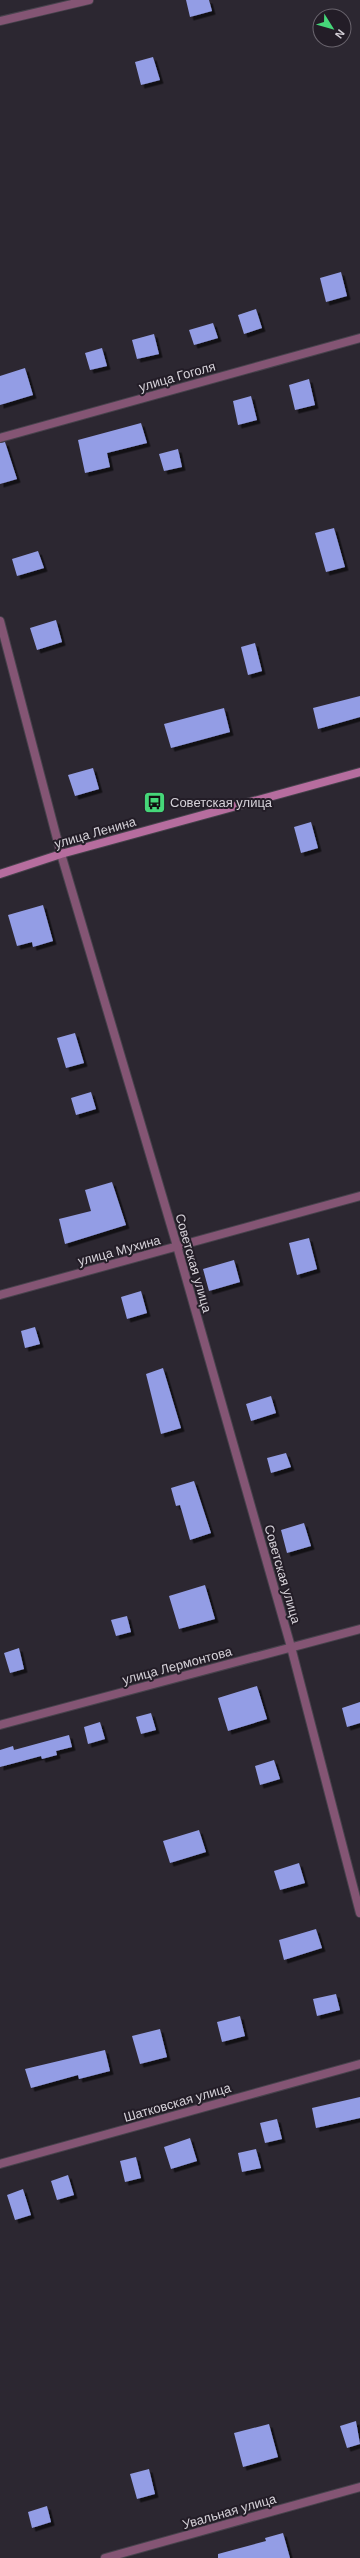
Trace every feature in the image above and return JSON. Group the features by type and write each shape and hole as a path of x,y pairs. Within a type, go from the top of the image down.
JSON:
{"main road":[{"name":"улица Ленина","path":"0,874 61,854 360,772"}],"street":[{"path":"0,21 89,0"},
{"name":"улица Гоголя","path":"0,438 360,338"},
{"name":"Советская улица","path":"0,621 61,854 177,1246 292,1647 360,1913"},
{"name":"улица Мухина","path":"0,1295 360,1196"},
{"name":"улица Лермонтова","path":"0,1725 360,1629"},
{"name":"Шатковская улица","path":"0,2164 360,2064"},
{"name":"Увальная улица","path":"104,2558 360,2487"}],"building":[{"path":"186,0 209,0 212,11 190,17"},
{"path":"153,57 160,80 141,85 135,62"},
{"path":"341,272 347,296 326,302 320,278"},
{"path":"256,309 262,328 244,334 238,315"},
{"path":"213,323 218,338 194,345 189,330"},
{"path":"154,334 159,354 137,359 132,340"},
{"path":"102,348 107,366 90,370 85,353"},
{"path":"25,368 33,395 0,405 0,376"},
{"path":"309,379 315,405 295,410 289,385"},
{"path":"251,396 257,420 238,425 233,401"},
{"path":"141,423 147,443 107,453 110,467 85,473 78,440"},
{"path":"5,442 17,479 0,484 0,443"},
{"path":"178,449 182,467 164,471 159,454"},
{"path":"334,528 345,567 326,572 315,533"},
{"path":"38,551 44,568 17,576 12,559"},
{"path":"56,620 62,642 37,650 30,628"},
{"path":"255,643 262,671 248,675 241,647"},
{"path":"360,696 360,717 318,729 313,708"},
{"path":"224,708 230,732 171,748 164,724"},
{"path":"93,768 99,789 75,796 68,775"},
{"path":"311,822 318,848 301,853 294,827"},
{"path":"43,905 53,941 33,947 32,942 17,946 8,915"},
{"path":"75,1033 84,1063 66,1068 57,1038"},
{"path":"91,1092 96,1109 76,1115 71,1098"},
{"path":"112,1182 126,1225 65,1244 59,1219 91,1211 85,1190"},
{"path":"309,1238 317,1269 297,1275 289,1243"},
{"path":"234,1260 240,1282 209,1291 203,1269"},
{"path":"141,1291 147,1313 127,1319 121,1297"},
{"path":"35,1327 40,1344 25,1348 21,1331"},
{"path":"163,1368 181,1428 161,1434 146,1374"},
{"path":"271,1396 276,1413 251,1421 246,1404"},
{"path":"286,1453 291,1467 271,1473 267,1458"},
{"path":"194,1481 211,1533 190,1540 180,1505 176,1506 171,1488"},
{"path":"304,1523 311,1546 287,1553 281,1530"},
{"path":"205,1585 215,1619 179,1629 169,1596"},
{"path":"127,1616 131,1632 116,1636 111,1620"},
{"path":"19,1648 24,1669 10,1673 4,1653"},
{"path":"257,1686 267,1719 228,1731 218,1698"},
{"path":"360,1702 360,1723 347,1727 342,1708"},
{"path":"151,1713 156,1730 141,1734 136,1717"},
{"path":"100,1722 105,1739 88,1744 84,1727"},
{"path":"69,1735 72,1747 56,1751 57,1755 42,1759 41,1756 0,1767 0,1750 13,1746 14,1750"},
{"path":"274,1760 280,1779 260,1785 255,1766"},
{"path":"199,1830 206,1852 170,1863 163,1841"},
{"path":"299,1863 305,1883 280,1890 274,1871"},
{"path":"316,1929 322,1948 284,1960 279,1940"},
{"path":"336,1994 340,2010 317,2016 313,1999"},
{"path":"240,2016 245,2036 222,2042 217,2022"},
{"path":"160,2029 167,2057 140,2064 132,2036"},
{"path":"105,2050 110,2071 79,2079 78,2075 31,2088 25,2069"},
{"path":"360,2097 360,2118 316,2128 312,2108"},
{"path":"277,2119 282,2139 265,2143 260,2123"},
{"path":"190,2138 197,2161 171,2169 164,2147"},
{"path":"256,2149 261,2168 242,2172 238,2153"},
{"path":"136,2157 141,2178 125,2182 120,2161"},
{"path":"68,2175 74,2195 57,2200 51,2181"},
{"path":"23,2189 31,2215 15,2220 7,2195"},
{"path":"356,2421 360,2444 347,2448 340,2426"},
{"path":"269,2424 278,2457 243,2467 234,2433"},
{"path":"149,2469 155,2494 137,2499 130,2474"},
{"path":"47,2506 51,2522 32,2528 28,2512"},
{"path":"283,2533 290,2558 218,2558 218,2554 266,2541 265,2538"}],"place":[{"name":"Советская улица","path":"155,802"}]}
